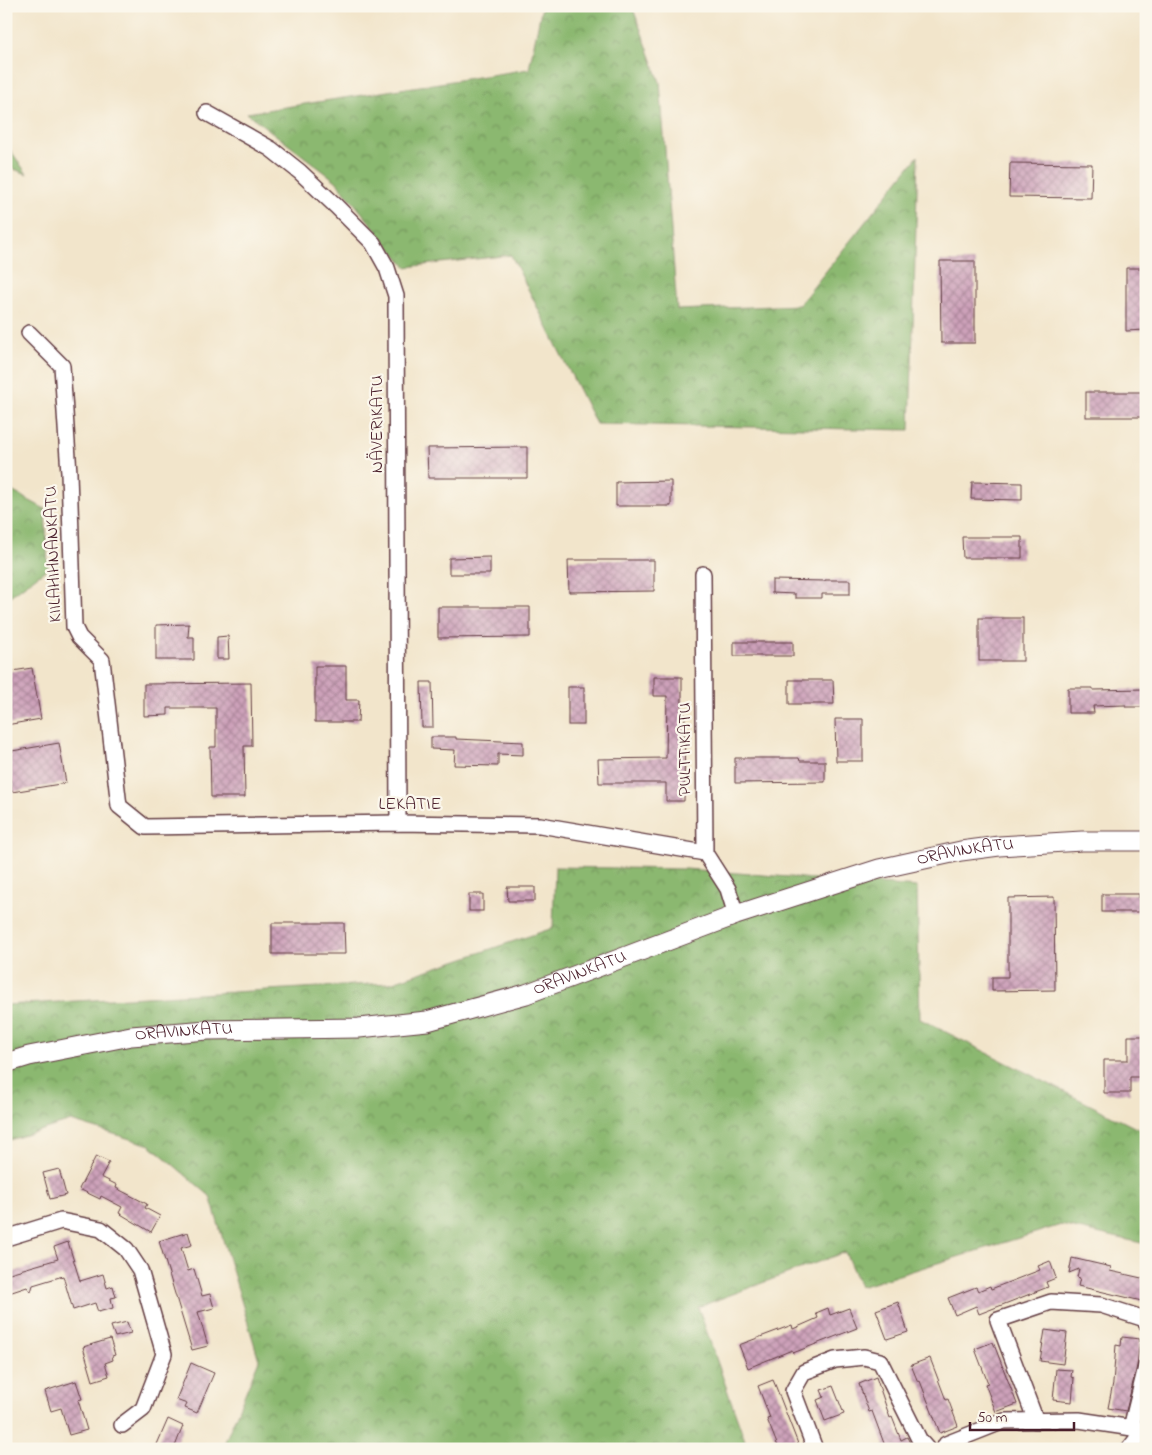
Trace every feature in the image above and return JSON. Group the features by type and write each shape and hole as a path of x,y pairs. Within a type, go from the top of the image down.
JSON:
{"street":[{"name":"NÄVERIKATU","path":"207,113 271,149 300,172 336,206 373,244 387,268 396,296 398,823"},
{"name":"KIILAHIHNANKATU","path":"30,333 62,366 69,473 74,627 79,637 102,660 120,806"},
{"name":"PULTTIKATU","path":"703,574 705,853"},
{"name":"LEKATIE","path":"120,806 145,827 398,823 540,825 705,853"},
{"name":"ORAVINKATU","path":"6,1063 29,1056 131,1036 208,1030 359,1028 427,1022 526,994 736,915 879,869 961,851 999,846 1082,841 1146,841"},
{"path":"705,853 728,889 736,915"},
{"path":"6,1238 61,1221 102,1229 126,1250 140,1270 164,1354 143,1409 122,1425"},
{"path":"1036,1421 998,1320 1051,1302 1101,1305 1145,1319 1146,1323"},
{"path":"815,1449 793,1391 804,1372 835,1360 864,1356 880,1361 920,1441 927,1449"},
{"path":"1130,1449 1140,1430 1146,1367"},
{"path":"944,1449 946,1444 1004,1421 1079,1420 1140,1430"}],"green space":[{"path":"542,6 632,6 660,82 677,310 799,305 918,156 910,430 596,424 511,255 406,267 336,181 247,113 529,69"},
{"path":"6,144 27,174 6,166"},
{"path":"6,488 45,509 48,568 6,599"},
{"path":"555,867 686,869 917,887 920,1019 1146,1133 1146,1244 1061,1225 860,1287 845,1252 698,1307 748,1449 222,1449 259,1360 210,1196 150,1145 71,1121 6,1141 6,1005 390,983 553,928"}],"building":[{"path":"1010,163 1092,164 1091,198 1009,197"},
{"path":"940,261 975,261 975,343 941,343"},
{"path":"1126,268 1146,268 1146,330 1126,331"},
{"path":"1086,392 1146,392 1146,417 1086,417"},
{"path":"527,447 527,478 428,478 427,448"},
{"path":"671,481 671,506 616,506 616,482"},
{"path":"972,482 1022,483 1022,500 971,499"},
{"path":"962,537 1022,537 1022,558 963,558"},
{"path":"490,557 490,574 449,574 449,558"},
{"path":"568,560 654,560 654,591 569,592"},
{"path":"772,580 850,580 850,594 822,594 822,598 795,598 795,594 772,593"},
{"path":"438,607 530,607 530,637 438,638"},
{"path":"979,618 1023,618 1023,661 979,661"},
{"path":"189,624 188,637 194,637 194,660 156,660 156,625"},
{"path":"228,636 229,659 217,659 217,637"},
{"path":"734,642 793,642 793,656 734,656"},
{"path":"315,666 346,666 346,700 359,700 358,722 315,722"},
{"path":"32,668 41,719 6,725 6,672"},
{"path":"654,677 682,677 682,714 685,714 684,801 666,801 666,783 599,783 598,759 666,758 667,696 654,696"},
{"path":"789,680 833,680 834,704 789,704"},
{"path":"421,682 432,682 433,727 422,727"},
{"path":"251,683 252,746 244,746 245,797 211,797 210,747 216,747 216,708 168,708 168,715 144,716 144,684"},
{"path":"568,687 584,687 584,725 568,725"},
{"path":"1068,688 1093,688 1093,690 1146,689 1146,707 1125,707 1125,705 1093,706 1094,713 1068,713"},
{"path":"835,719 863,719 863,761 836,761"},
{"path":"431,737 523,742 523,755 498,754 498,766 454,765 455,750 431,749"},
{"path":"59,743 66,783 12,792 6,752"},
{"path":"735,758 799,758 800,761 825,761 825,782 735,783"},
{"path":"507,887 535,887 535,901 508,901"},
{"path":"469,894 483,894 483,911 469,911"},
{"path":"1102,894 1139,894 1139,912 1102,912"},
{"path":"1054,897 1055,990 992,991 992,977 1008,977 1008,898"},
{"path":"272,923 344,923 345,954 272,954"},
{"path":"1128,1036 1146,1036 1146,1077 1130,1077 1130,1093 1104,1093 1104,1060 1128,1060"},
{"path":"96,1156 109,1162 101,1177 117,1185 116,1188 147,1204 145,1208 160,1216 151,1232 119,1213 122,1207 101,1196 100,1199 79,1189"},
{"path":"59,1169 66,1195 50,1199 43,1173"},
{"path":"188,1232 192,1245 181,1248 188,1271 194,1269 202,1296 210,1294 214,1308 198,1312 208,1346 192,1350 159,1241"},
{"path":"68,1242 80,1281 103,1274 107,1288 113,1286 116,1297 111,1298 113,1308 98,1312 95,1303 73,1310 63,1276 33,1285 31,1292 27,1287 6,1294 6,1274 58,1259 54,1247"},
{"path":"1072,1258 1111,1267 1110,1271 1146,1279 1146,1302 1078,1286 1080,1278 1077,1277 1079,1269 1069,1273"},
{"path":"1050,1261 1056,1278 1046,1282 1048,1287 979,1314 976,1306 955,1315 948,1298 976,1287 978,1291 990,1286 991,1289 1040,1270 1038,1266"},
{"path":"898,1302 908,1332 887,1339 876,1310"},
{"path":"828,1308 830,1315 849,1308 857,1328 793,1353 792,1350 748,1368 739,1345 792,1325 793,1329 818,1318 816,1313"},
{"path":"127,1322 131,1333 115,1337 111,1326"},
{"path":"1045,1330 1067,1333 1063,1364 1040,1361"},
{"path":"1122,1337 1140,1339 1137,1366 1126,1411 1108,1408 1113,1383 1116,1345 1121,1346"},
{"path":"110,1339 115,1355 112,1356 113,1360 105,1363 109,1376 93,1381 83,1347"},
{"path":"993,1342 1017,1404 996,1412 985,1384 988,1383 975,1349"},
{"path":"930,1358 958,1426 940,1433 920,1381 918,1382 911,1365"},
{"path":"191,1363 214,1373 197,1413 185,1408 187,1404 176,1400"},
{"path":"1056,1369 1072,1370 1071,1377 1074,1378 1072,1402 1053,1400"},
{"path":"876,1377 890,1418 892,1417 901,1440 907,1437 913,1449 879,1449 885,1446 872,1411 869,1412 859,1384"},
{"path":"773,1380 800,1449 779,1449 767,1419 770,1418 758,1386"},
{"path":"76,1381 82,1399 78,1400 87,1430 69,1435 61,1408 51,1411 45,1391"},
{"path":"833,1386 844,1414 825,1421 817,1400 824,1397 821,1390"},
{"path":"168,1419 183,1426 174,1449 155,1449"}]}
